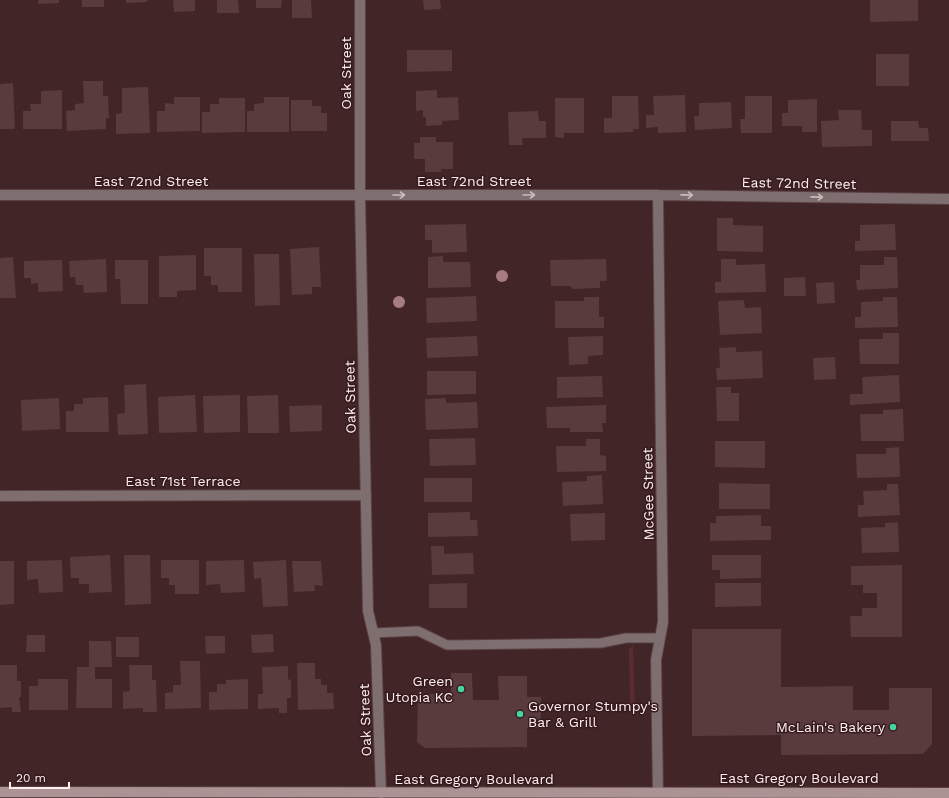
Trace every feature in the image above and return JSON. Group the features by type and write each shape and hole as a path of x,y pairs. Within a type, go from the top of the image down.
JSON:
{"main road":[{"name":"East Gregory Boulevard","path":"0,792 367,796 381,793 413,796 658,792 949,793"}],"street":[{"name":"Oak Street","path":"360,0 360,195 368,611 376,645 381,793"},
{"name":"East 72nd Street","path":"0,195 658,194 949,199"},
{"name":"McGee Street","path":"658,194 663,622 656,660 658,792"},
{"name":"East 71st Terrace","path":"0,496 366,495"}],"lane":[{"path":"373,633 418,631 447,645 601,643 626,638 660,638"}],"shaded area":[{"path":"633,645 635,710 630,708 629,649"}],"building":[{"path":"38,0 59,0 59,3 38,4"},
{"path":"82,0 104,0 104,7 82,7"},
{"path":"126,0 147,0 148,2 126,3"},
{"path":"173,0 195,0 195,11 174,12"},
{"path":"217,0 238,0 239,13 217,13"},
{"path":"256,0 282,0 281,8 256,8"},
{"path":"292,0 311,0 312,18 292,18"},
{"path":"423,0 440,0 441,9 424,10"},
{"path":"870,0 918,0 918,21 870,22"},
{"path":"407,50 452,50 452,71 407,72"},
{"path":"876,54 909,54 909,86 876,86"},
{"path":"83,81 103,81 103,96 108,96 109,118 106,118 106,129 67,131 66,111 75,110 75,104 84,103"},
{"path":"13,83 15,129 0,129 0,84"},
{"path":"148,87 150,133 116,134 116,114 122,113 122,88"},
{"path":"62,90 62,129 23,129 23,111 31,111 30,104 41,104 41,91"},
{"path":"437,90 437,98 458,97 459,120 442,121 442,125 426,126 426,117 423,117 423,110 416,111 416,91"},
{"path":"685,95 686,132 658,133 658,127 646,128 646,115 654,115 653,96"},
{"path":"612,96 638,96 639,129 633,129 634,132 604,133 604,118 612,118"},
{"path":"745,96 772,96 772,133 741,133 740,119 745,119"},
{"path":"174,97 200,97 200,131 157,132 157,111 165,111 165,103 174,104"},
{"path":"264,97 289,97 289,132 247,132 247,111 254,111 254,104 264,103"},
{"path":"219,98 245,98 245,132 202,133 202,112 210,112 210,104 219,104"},
{"path":"555,98 584,98 584,133 564,133 564,138 555,137"},
{"path":"817,99 817,132 802,132 802,126 782,126 782,113 788,113 788,100"},
{"path":"291,100 312,100 312,106 321,106 321,113 327,113 327,131 291,131"},
{"path":"731,102 732,128 695,130 694,116 699,116 699,103"},
{"path":"838,110 861,110 862,130 872,130 872,146 822,147 821,121 839,120"},
{"path":"538,111 539,121 546,121 546,138 522,138 523,145 509,145 508,112"},
{"path":"891,121 918,121 919,128 928,128 929,141 891,141"},
{"path":"420,137 436,137 436,142 453,142 453,169 441,169 441,172 425,172 425,159 414,159 414,143 420,143"},
{"path":"717,218 733,218 733,225 763,226 763,252 717,251"},
{"path":"466,224 467,252 432,253 432,240 425,240 425,225"},
{"path":"895,224 896,250 855,251 855,241 860,241 860,225"},
{"path":"319,247 321,287 312,287 312,294 292,295 290,249"},
{"path":"204,248 242,248 242,292 218,292 218,285 211,285 211,276 204,276"},
{"path":"254,254 279,254 280,305 255,306"},
{"path":"196,255 196,290 177,291 177,297 159,297 159,256"},
{"path":"443,256 443,262 470,262 471,287 428,288 428,257"},
{"path":"13,257 16,298 0,298 0,258"},
{"path":"884,257 897,257 898,288 857,290 856,280 860,280 860,265 884,265"},
{"path":"106,259 107,292 84,293 83,285 76,285 75,277 70,277 69,261"},
{"path":"606,259 607,281 600,281 600,288 572,289 571,286 551,286 550,260"},
{"path":"721,259 736,259 736,265 765,264 766,292 715,293 715,282 721,282"},
{"path":"62,260 63,291 38,292 38,283 31,284 31,278 24,278 24,261"},
{"path":"115,260 148,260 148,304 121,304 120,279 115,279"},
{"path":"805,277 806,296 784,296 784,278"},
{"path":"834,282 835,303 817,304 816,283"},
{"path":"476,296 477,321 427,323 426,298"},
{"path":"584,297 599,297 599,317 604,317 604,328 555,328 555,301 584,301"},
{"path":"883,297 897,297 898,327 855,328 855,317 861,317 861,302 883,301"},
{"path":"744,300 745,308 761,307 762,333 720,335 718,301"},
{"path":"883,333 899,333 899,364 860,364 859,339 883,339"},
{"path":"477,336 478,356 427,358 426,338"},
{"path":"603,336 603,355 588,356 588,364 569,365 568,337"},
{"path":"736,347 736,352 762,351 763,378 717,380 716,368 720,368 719,348"},
{"path":"835,357 836,379 814,380 813,358"},
{"path":"427,371 476,371 476,394 427,395"},
{"path":"899,375 900,402 850,405 850,394 863,394 862,377"},
{"path":"602,376 603,397 557,398 557,377"},
{"path":"146,384 148,434 118,435 117,414 125,413 124,385"},
{"path":"716,387 731,387 731,393 739,393 739,421 717,421"},
{"path":"195,395 197,432 159,433 158,397"},
{"path":"240,395 240,432 204,433 203,396"},
{"path":"278,395 279,433 248,433 247,396"},
{"path":"108,397 109,432 66,432 66,411 74,411 74,404 83,404 83,398"},
{"path":"59,398 60,429 22,431 21,400"},
{"path":"446,398 446,403 477,402 478,428 426,430 425,399"},
{"path":"322,405 322,431 290,432 289,406"},
{"path":"606,405 606,423 602,423 603,432 570,432 570,428 547,428 546,407"},
{"path":"903,409 904,441 861,441 860,414 883,414 883,410"},
{"path":"475,438 476,465 430,466 429,439"},
{"path":"586,439 600,439 600,455 606,456 606,471 557,472 556,446 586,446"},
{"path":"715,441 765,441 765,468 715,467"},
{"path":"899,447 900,477 857,478 856,454 886,454 886,448"},
{"path":"602,475 603,504 563,506 562,482 587,481 587,476"},
{"path":"424,478 472,478 472,502 424,502"},
{"path":"719,483 770,484 770,509 719,509"},
{"path":"887,484 898,484 900,515 858,517 858,505 864,505 863,491 887,490"},
{"path":"470,512 470,520 477,520 478,536 428,537 428,513"},
{"path":"605,513 605,540 571,541 570,514"},
{"path":"761,515 761,526 771,526 771,540 710,541 710,523 716,523 716,516"},
{"path":"898,522 899,552 862,553 861,528 885,527 885,523"},
{"path":"431,546 444,546 444,554 473,553 474,574 432,575"},
{"path":"110,555 112,592 89,593 89,584 79,584 79,578 71,578 70,557"},
{"path":"124,555 150,555 151,604 125,605"},
{"path":"712,555 761,555 761,578 720,579 720,570 712,570"},
{"path":"62,560 63,592 39,593 38,579 27,580 27,561"},
{"path":"161,560 199,560 199,594 175,594 175,585 169,585 169,578 161,578"},
{"path":"244,560 245,592 221,593 220,584 206,585 206,561"},
{"path":"286,560 288,606 263,607 261,578 254,579 253,562"},
{"path":"0,561 14,561 14,604 0,605"},
{"path":"292,561 321,561 323,586 314,585 315,591 294,592"},
{"path":"902,565 902,637 851,637 850,616 862,616 862,608 877,608 877,593 863,593 863,585 851,585 851,566"},
{"path":"467,583 467,608 429,608 429,584"},
{"path":"715,583 761,583 761,606 715,607"},
{"path":"692,629 781,629 781,687 853,686 853,710 889,710 889,688 932,688 932,744 923,754 781,755 781,735 692,736"},
{"path":"273,634 274,652 252,653 251,635"},
{"path":"27,635 45,635 45,652 26,652"},
{"path":"205,636 225,636 225,653 206,654"},
{"path":"116,637 139,637 139,657 116,657"},
{"path":"89,641 111,641 112,667 95,667 95,679 112,679 112,708 76,708 77,667 89,667"},
{"path":"180,661 200,661 201,708 165,709 165,693 173,692 173,685 181,685"},
{"path":"297,663 315,663 315,679 321,679 321,685 327,685 327,693 333,693 334,709 298,710"},
{"path":"0,665 17,665 17,681 21,681 21,697 19,697 21,712 12,712 12,707 0,708"},
{"path":"129,665 152,665 152,680 156,680 157,712 143,712 143,708 123,709 123,692 130,691"},
{"path":"288,666 288,680 291,679 291,698 287,698 287,713 279,713 279,708 258,709 258,694 263,694 262,667"},
{"path":"451,673 472,673 473,700 499,700 498,676 527,676 527,697 541,697 541,728 527,728 527,747 425,748 417,742 418,694 451,694"},
{"path":"38,679 68,679 68,710 29,710 29,686 38,686"},
{"path":"248,679 248,709 209,710 209,692 217,692 217,684 226,684 226,680"}],"place":[{"name":"Green Utopia KC","path":"461,689"},
{"name":"Governor Stumpy's Bar & Grill","path":"520,714"},
{"name":"McLain's Bakery","path":"893,727"}]}
